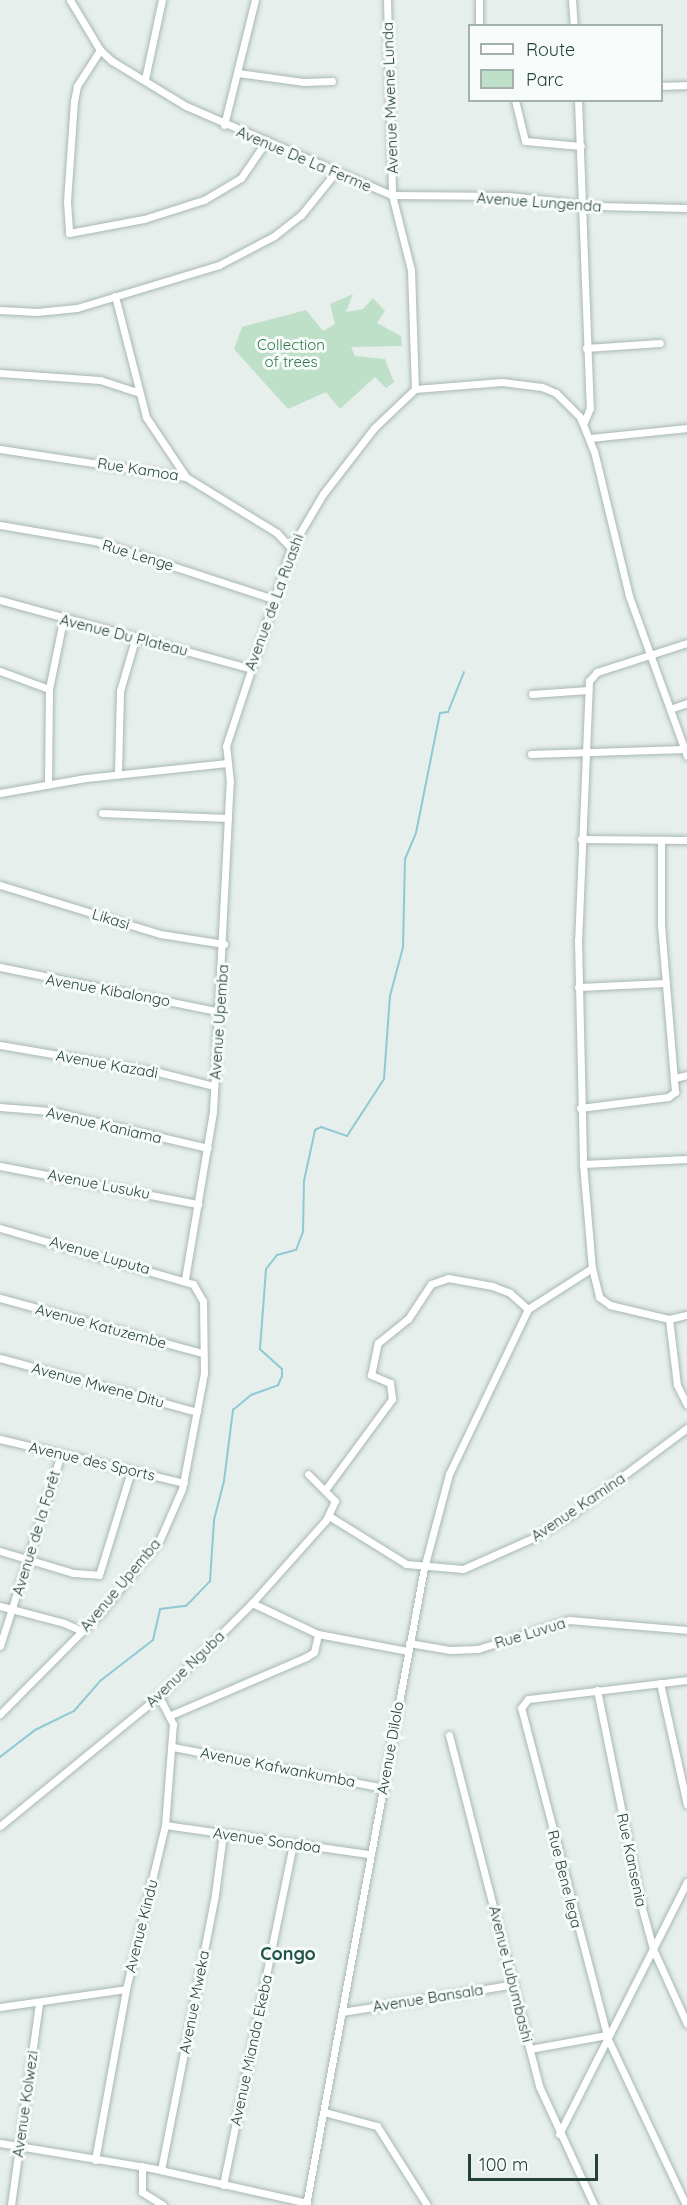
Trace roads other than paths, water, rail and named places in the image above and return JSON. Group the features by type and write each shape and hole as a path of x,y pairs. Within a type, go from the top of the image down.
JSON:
{"street":[{"name":"Avenue De La Ferme","path":"70,0 100,50 144,79 224,125 267,140 334,173 392,195"},
{"path":"144,79 162,0"},
{"path":"224,125 255,0"},
{"name":"Avenue Mwene Lunda","path":"387,0 392,195"},
{"path":"479,0 479,24"},
{"path":"572,0 574,24"},
{"path":"100,50 77,86 74,101 69,233 144,219 204,200 241,178 267,140"},
{"path":"238,73 304,82 332,81"},
{"path":"663,86 687,85"},
{"path":"515,102 525,141 581,146"},
{"path":"578,102 584,205 586,348 590,408 584,422"},
{"path":"0,310 69,309 200,272 254,247 301,216 334,173"},
{"path":"392,195 411,270 415,389 502,382 542,387 563,398 584,422 590,438 629,597 686,752 531,754"},
{"name":"Avenue Lungenda","path":"392,195 509,196 584,205 687,208"},
{"path":"115,296 138,392 151,426 186,477"},
{"path":"586,348 660,343"},
{"path":"0,374 100,380 138,392"},
{"name":"Avenue de La Ruashi","path":"227,763 226,746 249,668 291,548 330,484 374,428 415,389"},
{"path":"590,438 687,428"},
{"name":"Rue Kamoa","path":"0,449 186,477 259,521 291,548"},
{"name":"Rue Lenge","path":"0,525 99,542 273,598"},
{"name":"Avenue Du Plateau","path":"0,600 63,620 136,636 249,668"},
{"path":"48,783 49,689 63,620"},
{"path":"118,773 120,691 136,636"},
{"path":"687,643 594,674 588,690 581,838 578,987 583,1164 592,1268 601,1302 669,1319 687,1315"},
{"path":"0,671 49,689"},
{"path":"532,694 588,690"},
{"path":"670,709 687,703"},
{"path":"0,793 48,783 118,773 227,763"},
{"name":"Avenue Upemba","path":"185,1279 208,1148 214,1086 224,944 230,782 227,763"},
{"path":"102,813 228,818"},
{"path":"581,838 687,840"},
{"path":"580,1108 672,1096 675,1078 666,983 661,840"},
{"name":"Likasi","path":"0,885 160,934 224,944"},
{"name":"Avenue Kibalongo","path":"0,967 218,1011"},
{"path":"578,987 666,983"},
{"name":"Avenue Kazadi","path":"0,1045 158,1072 214,1086"},
{"path":"675,1078 687,1075"},
{"name":"Avenue Kaniama","path":"0,1107 50,1111 208,1148"},
{"path":"583,1164 687,1159"},
{"name":"Avenue Lusuku","path":"0,1166 198,1204"},
{"name":"Avenue Luputa","path":"0,1228 185,1279 198,1288"},
{"path":"325,1490 392,1399 390,1383 371,1375 378,1343 408,1319 431,1284 448,1278 492,1286 510,1293 528,1308 592,1268"},
{"name":"Avenue Upemba","path":"0,1714 82,1632 160,1539 177,1505 184,1483 204,1373 203,1301 198,1288"},
{"name":"Avenue Katuzembe","path":"0,1298 202,1353"},
{"name":"Avenue Dilolo","path":"307,2204 424,1568 449,1474 528,1308"},
{"path":"669,1319 677,1385 687,1405"},
{"name":"Avenue Mwene Ditu","path":"0,1358 197,1412"},
{"name":"Avenue Kamina","path":"329,1516 392,1557 424,1568 463,1569 533,1538 687,1428"},
{"name":"Avenue des Sports","path":"0,1439 184,1483"},
{"name":"Avenue de la Forêt","path":"0,1646 61,1454"},
{"path":"0,1551 73,1573 99,1575 131,1471"},
{"path":"308,1474 335,1501 329,1516"},
{"name":"Avenue Nguba","path":"2,1820 159,1696 252,1603 329,1516"},
{"name":"Rue Luvua","path":"252,1603 318,1634 408,1647 450,1650 478,1649 569,1620 687,1630"},
{"path":"0,1606 64,1623 82,1632"},
{"path":"171,1715 306,1657 314,1652 318,1634"},
{"name":"Rue Bene lega","path":"686,2205 607,2037 521,1707 528,1699 687,1680"},
{"path":"660,1683 687,1805"},
{"name":"Rue Kansenia","path":"597,1690 627,1843 653,1949 687,2024"},
{"name":"Avenue Kindu","path":"95,2160 126,1989 165,1826 173,1747 171,1715 159,1696"},
{"name":"Avenue Lubumbashi","path":"449,1735 543,2098 594,2205"},
{"name":"Avenue Kafwankumba","path":"173,1747 384,1788"},
{"name":"Avenue Sondoa","path":"165,1826 370,1854"},
{"name":"Avenue Mweka","path":"161,2170 215,1894 223,1834"},
{"name":"Avenue Mianda Ekeba","path":"223,2185 293,1845"},
{"path":"559,2134 687,1882"},
{"name":"Avenue Bansala","path":"342,2012 514,1984"},
{"path":"0,2007 126,1989"},
{"name":"Avenue Kolwezi","path":"11,2205 39,2002"},
{"path":"530,2049 607,2037"},
{"path":"324,2112 377,2126 427,2205"},
{"path":"0,2143 142,2166 307,2204"},
{"path":"142,2166 142,2192 163,2205"}],"waterway":[{"path":"0,1757 35,1730 74,1711 100,1681 153,1640 160,1609 186,1606 210,1581 214,1520 224,1481 233,1410 251,1395 278,1385 282,1376 282,1369 260,1349 266,1269 277,1255 296,1250 303,1232 304,1181 315,1130 321,1127 347,1136 384,1079 390,996 403,947 405,859 416,833 440,713 448,712 464,672"}],"district":[{"name":"Congo","path":"288,1954"}],"park label":[{"name":"Collection of trees","path":"291,352"}]}
